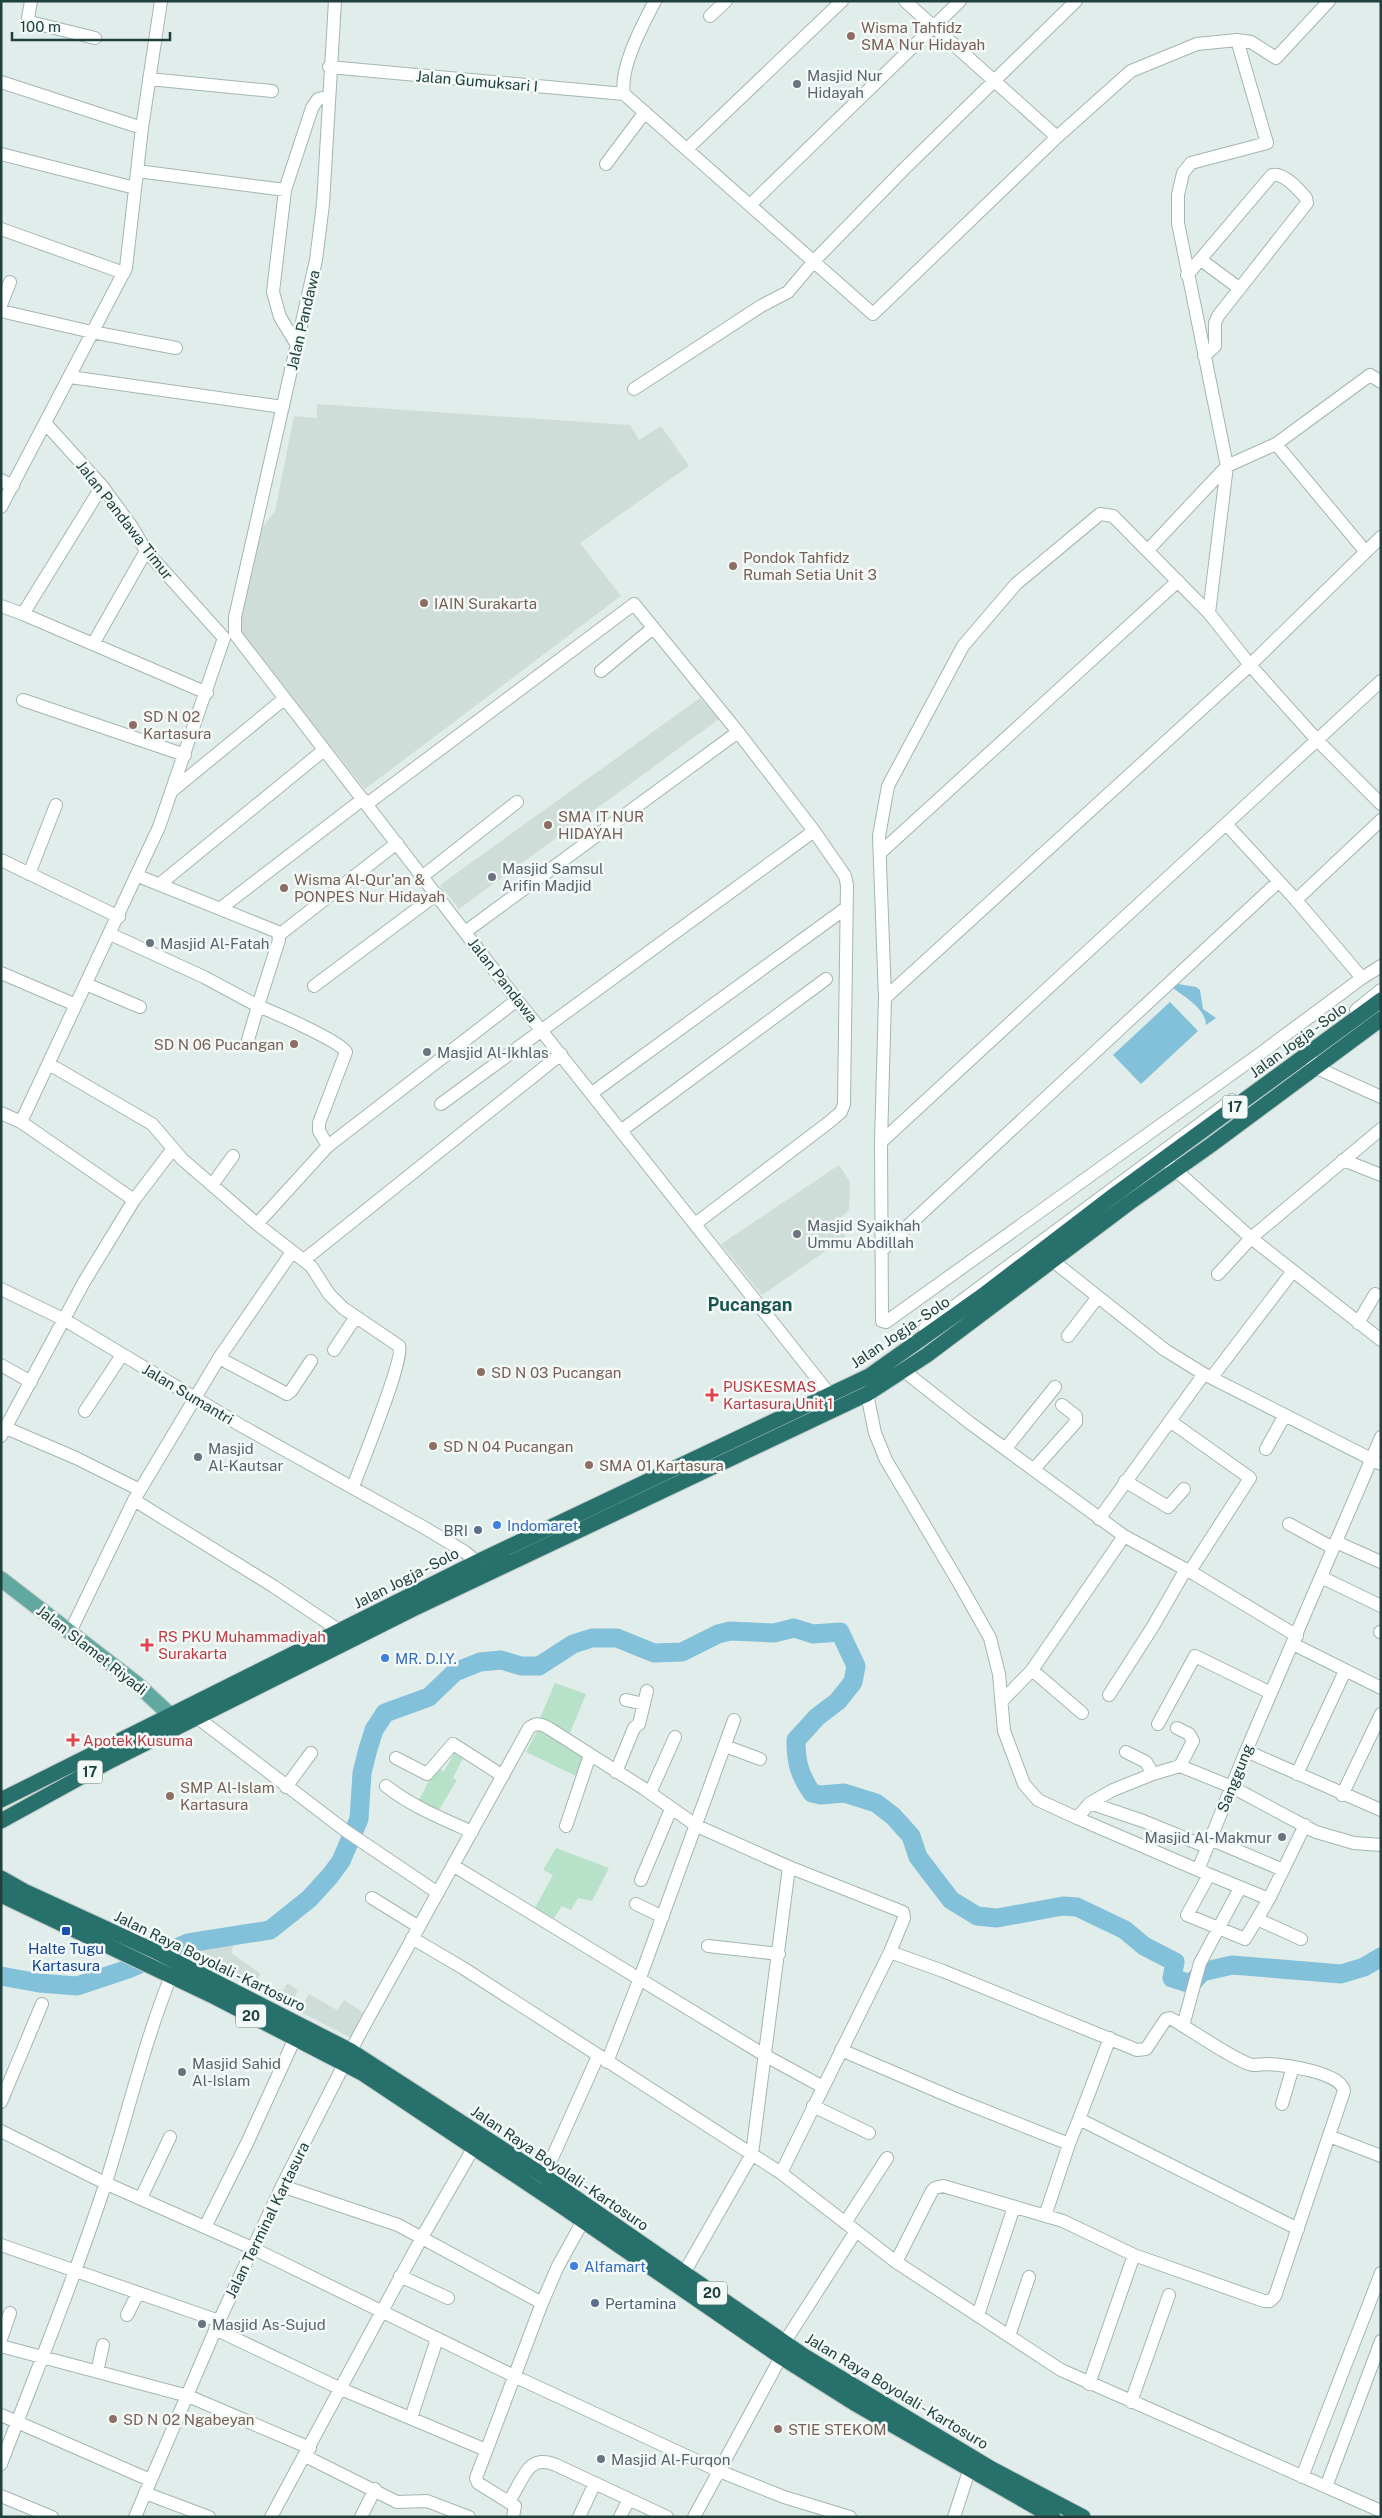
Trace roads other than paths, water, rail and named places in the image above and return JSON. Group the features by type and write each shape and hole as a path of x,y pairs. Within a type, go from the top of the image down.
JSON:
{"highway":[{"name":"Jalan Jogja - Solo","path":"191,1712 226,1688 477,1562 867,1394 902,1363 1164,1159 1381,1000"},
{"name":"Jalan Jogja - Solo","path":"191,1712 245,1693 869,1376 902,1363 1052,1261 1129,1202 1176,1171 1381,1020"},
{"name":"17","path":"1,1821 191,1712"},
{"name":"17","path":"1,1800 176,1720"},
{"name":"Jalan Raya Boyolali - Kartosuro","path":"1,1878 24,1891 157,1952 175,1969 295,2038 348,2058 474,2147 782,2350 969,2470 1052,2517"},
{"name":"Jalan Raya Boyolali - Kartosuro","path":"1,1895 156,1969 175,1969 348,2058 544,2176 684,2273 782,2350 1083,2517"}],"main road":[{"name":"Jalan Slamet Riyadi","path":"1,1579 137,1684 176,1720"}],"street":[{"path":"31,1 28,18 30,22 95,38"},
{"path":"1,507 7,483 46,424 124,273 142,128 161,1"},
{"name":"Jalan Pandawa","path":"335,1 327,97 324,188 318,245 283,407 235,617 229,635 284,698 517,1000 622,1130 831,1396"},
{"path":"655,1 630,59 624,79 624,94 873,314 1057,136 1131,71 1197,44 1237,40 1251,42 1276,58 1329,1"},
{"path":"710,16 726,1"},
{"path":"687,149 842,1"},
{"path":"905,1 993,82 1057,136"},
{"path":"750,205 960,1"},
{"path":"634,389 761,306 788,292 814,261 1076,1"},
{"path":"1209,613 1227,466 1187,275 1177,207 1186,166 1268,143 1237,40"},
{"name":"Jalan Gumuksari I","path":"329,67 624,94"},
{"path":"149,79 272,91"},
{"path":"1,82 142,128"},
{"path":"297,345 280,317 273,292 285,190 312,108 318,99 327,97"},
{"path":"606,164 645,112"},
{"path":"1,154 135,188"},
{"path":"137,171 285,190"},
{"path":"1187,275 1272,175 1279,174 1306,198 1307,203 1218,316 1215,323 1215,346 1204,356"},
{"path":"1,229 124,273"},
{"path":"1201,260 1239,288"},
{"path":"1,305 10,282"},
{"path":"1,311 92,332 176,348"},
{"path":"1148,550 1227,466 1276,444 1370,375 1381,382"},
{"path":"70,377 283,407"},
{"name":"Jalan Pandawa Timur","path":"46,424 102,486 132,527 146,551 229,635"},
{"path":"1276,444 1365,550"},
{"path":"23,614 102,486"},
{"path":"1381,804 1317,740 1250,665 1209,613 1113,516 1100,514 1016,584 958,653 888,786 879,836 885,998 881,1142 882,1321 886,1322 1381,966"},
{"path":"885,998 1250,665 1365,550 1381,537"},
{"path":"92,644 146,551"},
{"path":"880,853 1178,581"},
{"path":"221,908 634,604 738,732 814,831 845,876 847,884 844,1108 828,1123 695,1224"},
{"path":"2,608 23,614 207,693"},
{"path":"601,671 654,628"},
{"path":"21,1122 138,876 173,790 229,635"},
{"path":"881,1142 1381,681"},
{"path":"173,790 284,698"},
{"path":"23,700 185,755"},
{"path":"465,932 738,732"},
{"path":"160,884 324,750"},
{"path":"423,876 517,802"},
{"path":"29,874 56,806"},
{"path":"1296,900 1381,820"},
{"path":"1227,825 1296,900 1362,978"},
{"path":"441,1104 814,831"},
{"path":"248,1040 279,935 397,843"},
{"path":"1,860 119,917"},
{"path":"138,876 274,929 279,935"},
{"path":"882,1250 1278,882"},
{"path":"314,986 437,894"},
{"path":"592,1093 846,908"},
{"path":"110,934 204,977 258,1006 326,1038 345,1050 345,1057 320,1123 319,1133 328,1146"},
{"path":"1,972 76,1005"},
{"path":"622,1130 826,979"},
{"path":"86,984 140,1007"},
{"path":"1381,990 1352,1014 1158,1153 912,1338 902,1363 1006,1448 1124,1536 1188,1570 1345,1671 1381,1688"},
{"path":"257,1224 328,1146 517,1000"},
{"path":"304,1260 561,1054"},
{"path":"1307,1055 1317,1068 1381,1097"},
{"path":"49,1064 152,1124 172,1150 257,1224 304,1260 332,1298 354,1318 396,1343 401,1350 353,1487"},
{"path":"1,1113 21,1122 134,1200"},
{"path":"1218,1274 1251,1238 1381,1129"},
{"path":"172,1150 134,1200 102,1251 3,1432 76,1458 137,1495 340,1631"},
{"path":"212,1185 233,1156"},
{"path":"1164,1159 1251,1238 1381,1340"},
{"path":"1343,1160 1381,1175"},
{"path":"70,1632 137,1495 194,1397 292,1252"},
{"path":"1052,1261 1159,1346 1208,1375 1376,1462"},
{"path":"1098,1518 1170,1421 1293,1271"},
{"name":"Jalan Sumantri","path":"1,1289 65,1320 194,1397 459,1548 477,1562"},
{"path":"1358,1323 1375,1294"},
{"path":"1068,1336 1097,1298"},
{"path":"334,1350 354,1318"},
{"path":"85,1411 122,1355"},
{"path":"219,1358 287,1394 291,1391 310,1361"},
{"path":"1,1365 31,1382"},
{"path":"1006,1448 1055,1387"},
{"path":"867,1394 875,1433 886,1460 960,1583 990,1638 998,1666 1004,1731 1024,1784 1038,1800 1269,1899"},
{"path":"1034,1469 1076,1422 1076,1416 1062,1405"},
{"path":"1266,1449 1285,1415"},
{"path":"1109,1695 1188,1570 1236,1498 1247,1486 1250,1478 1170,1421"},
{"name":"Sanggung","path":"1219,1930 1190,1918 1186,1914 1204,1872 1208,1843 1334,1545 1376,1462 1381,1437"},
{"path":"1125,1481 1166,1506 1171,1505 1184,1489"},
{"path":"1289,1524 1334,1545 1381,1562"},
{"path":"1002,1701 1032,1670 1124,1536"},
{"path":"1321,1577 1381,1606"},
{"path":"1158,1724 1196,1655 1271,1693"},
{"path":"1032,1670 1082,1713"},
{"path":"1297,1774 1345,1671"},
{"path":"616,1772 634,1728 639,1724 647,1691"},
{"path":"626,1700 644,1704"},
{"path":"191,1712 286,1787 346,1831 438,1893"},
{"path":"1342,1794 1381,1714"},
{"path":"544,2176 640,1978 697,1826 734,1720"},
{"name":"Jalan Terminal Kartasura","path":"135,2517 217,2325 282,2186 348,2058 529,1728 535,1724 545,1726 590,1755"},
{"path":"1177,1728 1188,1734 1193,1741 1180,1766"},
{"path":"650,1793 674,1737"},
{"path":"396,1758 427,1774 451,1744 454,1744 502,1776"},
{"path":"725,1746 760,1759"},
{"path":"1246,1751 1381,1810"},
{"path":"1126,1752 1146,1762 1153,1774"},
{"path":"286,1787 311,1753"},
{"path":"566,1826 590,1755 650,1793 697,1826 789,1868 903,1912 903,1920 890,1952 781,2173"},
{"path":"1077,1818 1090,1803 1153,1774 1180,1766 1232,1787 1305,1826 1334,1838 1381,1845"},
{"path":"386,1786 437,1816 472,1832"},
{"path":"1090,1803 1283,1870"},
{"path":"641,1880 672,1809"},
{"path":"1219,1930 1244,1939 1269,1899 1305,1826"},
{"path":"454,1866 766,2056 823,2087"},
{"path":"684,2273 752,2154 789,1868"},
{"path":"1183,2026 1200,1964 1240,1888"},
{"path":"372,1898 470,1973 781,2173 896,2262 1061,2370 1089,2384 1381,2511 1379,2517"},
{"path":"636,1904 663,1917"},
{"path":"1257,1919 1300,1939"},
{"path":"708,1946 778,1954"},
{"path":"890,1952 943,1971 1142,2050 1167,2018 1249,2064 1293,2067 1332,2078 1343,2087 1343,2095 1330,2136 1276,2296 1268,2302 1134,2255 1076,2226 950,2187 935,2188 896,2262"},
{"path":"1,2464 43,2358 106,2183 149,2034 175,1969"},
{"path":"1,2102 42,2004"},
{"path":"205,2227 248,2141 295,2038"},
{"path":"1045,2216 1069,2144 1110,2038"},
{"path":"841,2050 958,2100 1069,2144"},
{"path":"1282,2104 1293,2067"},
{"path":"813,2106 869,2133"},
{"path":"1079,2119 1298,2229"},
{"path":"1,2131 106,2183 252,2248 436,2339 719,2471 784,2498 850,2517"},
{"path":"1330,2136 1381,2156"},
{"path":"141,2198 170,2137"},
{"path":"271,2517 341,2389 380,2312 474,2147"},
{"path":"845,2223 887,2158"},
{"path":"282,2186 371,2214 398,2225 542,2303"},
{"path":"978,2315 1014,2206"},
{"path":"514,2517 516,2508 509,2501 477,2481 486,2450 516,2377 542,2303 563,2255 583,2220"},
{"path":"694,2517 782,2350 856,2231"},
{"path":"1,2245 138,2293 217,2325 341,2389 486,2450"},
{"path":"1089,2384 1134,2255"},
{"path":"1302,2477 1381,2273"},
{"path":"400,2276 448,2298"},
{"path":"1009,2336 1029,2277"},
{"path":"127,2315 138,2293"},
{"path":"1131,2402 1169,2295"},
{"path":"1,2339 10,2313"},
{"path":"411,2418 436,2339"},
{"path":"1326,2487 1381,2341"},
{"path":"97,2372 103,2345"},
{"path":"1,2346 188,2396 307,2452 400,2502 427,2501 468,2517"},
{"path":"1,2415 150,2480"},
{"path":"509,2501 532,2464 539,2461 548,2462 667,2517"},
{"path":"954,2517 969,2470"},
{"path":"580,2517 595,2483"},
{"path":"361,2517 375,2489"},
{"path":"145,2493 209,2517"},
{"path":"1,2496 52,2517"},
{"path":"620,2517 629,2499"}],"water":[{"path":"1178,984 1196,987 1200,990 1203,1009 1216,1018 1206,1025 1203,1014 1199,1009 1173,988"},
{"path":"1170,1002 1198,1031 1141,1084 1113,1055"}],"waterway":[{"path":"1,1976 39,1983 77,1986 128,1969 188,1943 270,1930 309,1899 341,1861 359,1819 362,1773 368,1749 374,1730 385,1713 429,1697 455,1672 480,1662 501,1660 521,1666 539,1666 573,1644 592,1638 617,1638 654,1653 682,1652 718,1634 730,1631 774,1633 794,1628 813,1634 840,1632 856,1666 853,1682 838,1701 817,1717 796,1740 799,1768 812,1793 821,1795 844,1793 876,1803 893,1816 911,1836 918,1857 951,1900 977,1916 997,1918 1063,1906 1077,1907 1125,1930 1144,1946 1175,1962 1172,1978 1191,1984 1202,1972 1232,1965 1341,1974 1364,1967 1381,1957"}],"place":[{"name":"Wisma Tahfidz SMA Nur Hidayah","path":"851,36"},
{"name":"Masjid Nur Hidayah","path":"797,84"},
{"name":"Pondok Tahfidz Rumah Setia Unit 3","path":"733,566"},
{"name":"IAIN Surakarta","path":"424,603"},
{"name":"SD N 02 Kartasura","path":"133,725"},
{"name":"SMA IT NUR HIDAYAH","path":"548,825"},
{"name":"Masjid Samsul Arifin Madjid","path":"492,877"},
{"name":"Wisma Al-Qur'an & PONPES Nur Hidayah","path":"284,888"},
{"name":"Masjid Al-Fatah","path":"150,943"},
{"name":"SD N 06 Pucangan","path":"294,1044"},
{"name":"Masjid Al-Ikhlas","path":"427,1052"},
{"name":"Masjid Syaikhah Ummu Abdillah","path":"797,1234"},
{"name":"SD N 03 Pucangan","path":"481,1372"},
{"name":"PUSKESMAS Kartasura Unit 1","path":"712,1395"},
{"name":"SD N 04 Pucangan","path":"433,1446"},
{"name":"Masjid Al-Kautsar","path":"198,1457"},
{"name":"SMA 01 Kartasura","path":"589,1465"},
{"name":"Indomaret","path":"497,1525"},
{"name":"BRI","path":"478,1530"},
{"name":"RS PKU Muhammadiyah Surakarta","path":"147,1645"},
{"name":"MR. D.I.Y.","path":"385,1658"},
{"name":"Apotek Kusuma","path":"73,1740"},
{"name":"SMP Al-Islam Kartasura","path":"170,1796"},
{"name":"Masjid Al-Makmur","path":"1282,1837"},
{"name":"Halte Tugu Kartasura","path":"66,1931"},
{"name":"Masjid Sahid Al-Islam","path":"182,2072"},
{"name":"Alfamart","path":"574,2266"},
{"name":"Pertamina","path":"595,2303"},
{"name":"Masjid As-Sujud","path":"202,2324"},
{"name":"SD N 02 Ngabeyan","path":"113,2419"},
{"name":"STIE STEKOM","path":"778,2429"},
{"name":"Masjid Al-Furqon","path":"601,2459"}],"district":[{"name":"Pucangan","path":"750,1304"}]}
